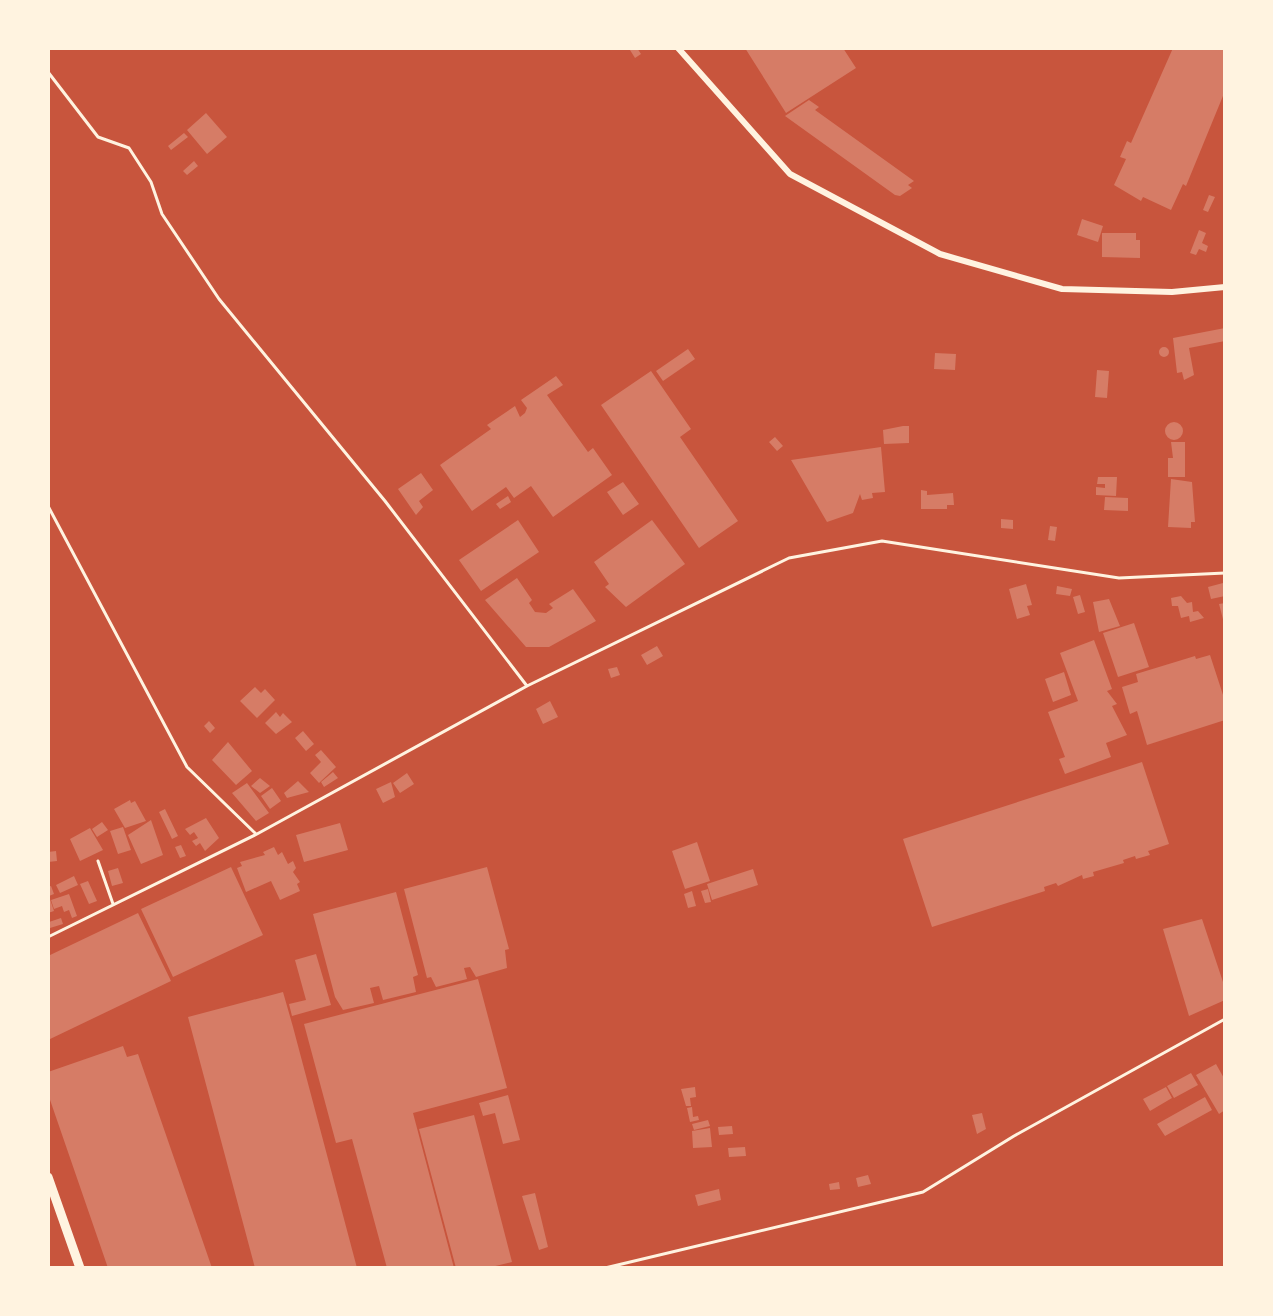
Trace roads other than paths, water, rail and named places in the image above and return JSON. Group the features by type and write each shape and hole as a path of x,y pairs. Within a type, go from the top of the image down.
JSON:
{"main road":[{"path":"48,1177 80,1268"}],"street":[{"path":"678,48 790,174 940,254 1062,289 1172,292 1225,287"}],"lane":[{"path":"48,72 98,137 129,148 151,182 162,214 219,299 385,501 527,686"},
{"path":"48,506 187,767 257,834"},
{"path":"48,937 257,834 527,686 789,558 882,541 1119,578 1225,573"},
{"path":"98,861 113,904"},
{"path":"605,1268 923,1192 1014,1136 1225,1019"}]}
